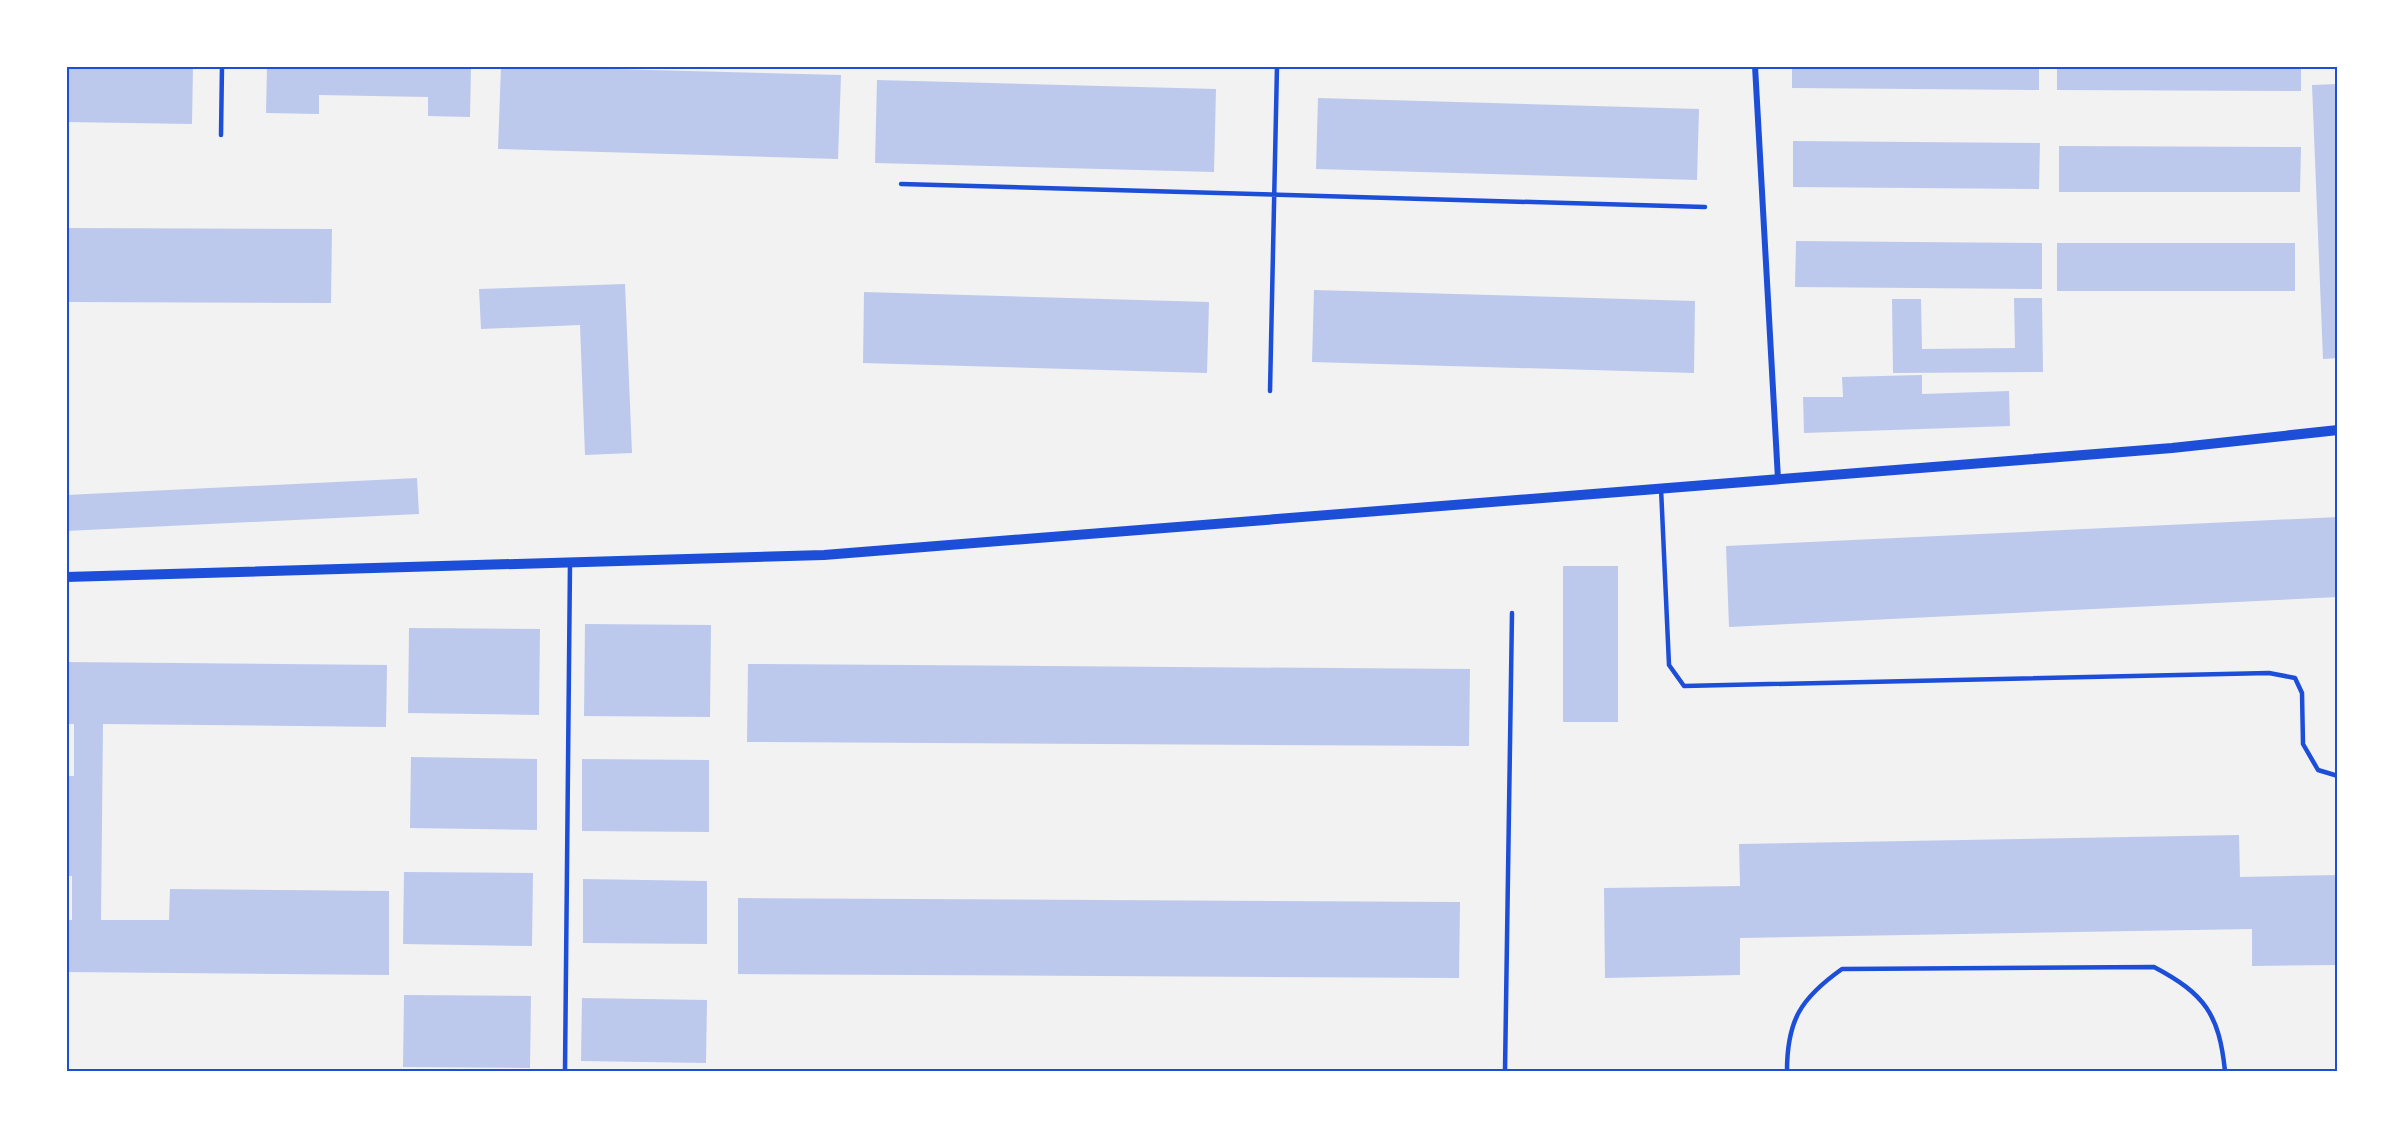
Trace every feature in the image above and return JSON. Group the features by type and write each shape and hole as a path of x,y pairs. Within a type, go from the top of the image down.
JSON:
{"street":[{"path":"1755,66 1778,479"},
{"path":"66,577 824,555 2172,448 2338,429"}],"lane":[{"path":"221,135 222,66"},
{"path":"1270,391 1277,66"},
{"path":"901,184 1705,207"},
{"path":"1661,488 1669,665 1684,686 2269,673 2295,678 2302,693 2303,744 2318,770 2338,777"},
{"path":"565,1071 570,563"},
{"path":"1505,1071 1512,613"},
{"path":"1787,1071 1789,1032 1799,1009 1817,986 1842,969 2154,966 2182,982 2200,998 2217,1023 2225,1071"}],"building":[{"path":"66,66 193,66 192,124 66,122"},
{"path":"267,66 471,66 470,117 428,116 428,97 319,95 319,114 266,113"},
{"path":"501,66 841,75 838,159 498,149"},
{"path":"1792,66 2039,66 2039,90 1792,88"},
{"path":"2057,66 2301,66 2301,91 2057,90"},
{"path":"877,80 1216,89 1214,172 875,163"},
{"path":"2338,84 2338,358 2323,359 2312,85"},
{"path":"1318,98 1699,109 1697,180 1316,169"},
{"path":"1793,141 2040,143 2039,189 1793,187"},
{"path":"2059,146 2301,147 2300,192 2059,192"},
{"path":"66,228 332,229 331,303 66,302"},
{"path":"1796,241 2042,243 2042,289 1795,287"},
{"path":"2057,243 2295,243 2295,291 2057,291"},
{"path":"625,284 632,453 585,455 580,325 481,329 479,289"},
{"path":"1314,290 1695,301 1694,373 1312,362"},
{"path":"864,292 1209,302 1207,373 863,363"},
{"path":"2014,298 2042,298 2043,372 1893,373 1892,299 1921,299 1922,349 2015,348"},
{"path":"1922,375 1922,394 2009,391 2010,426 1804,433 1803,397 1843,397 1842,377"},
{"path":"417,478 419,514 66,531 66,495"},
{"path":"2338,517 2338,597 1729,627 1726,546"},
{"path":"1563,566 1618,566 1618,722 1563,722"},
{"path":"585,624 711,625 710,717 584,716"},
{"path":"409,628 540,629 539,715 408,713"},
{"path":"66,662 387,665 386,727 103,724 101,920 169,920 170,889 389,891 389,975 66,972 66,920 72,920 72,876 66,876 66,776 74,776 74,724 66,724"},
{"path":"748,664 1470,669 1469,746 747,742"},
{"path":"411,757 537,759 537,830 410,828"},
{"path":"582,759 709,760 709,832 582,831"},
{"path":"2239,835 2240,877 2338,875 2338,965 2252,966 2252,929 1740,938 1740,975 1605,978 1604,888 1740,886 1739,844"},
{"path":"404,872 533,873 532,946 403,944"},
{"path":"583,879 707,881 707,944 583,943"},
{"path":"738,898 1460,902 1459,978 738,974"},
{"path":"404,995 531,996 530,1068 403,1067"},
{"path":"582,998 707,1000 706,1063 581,1061"}]}
